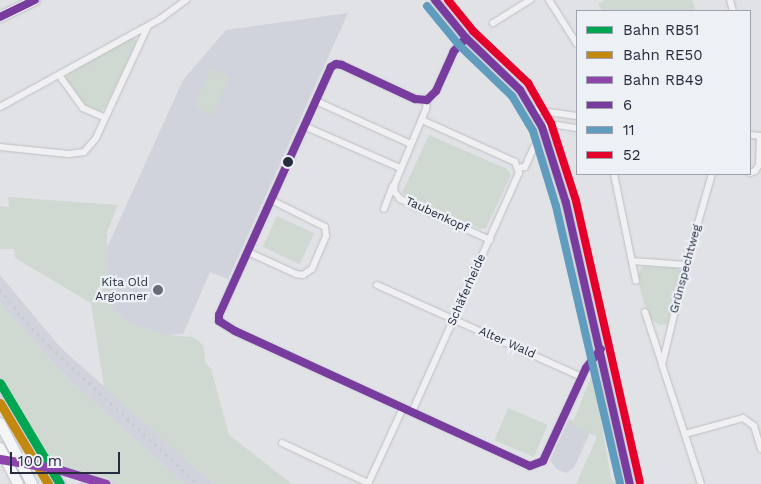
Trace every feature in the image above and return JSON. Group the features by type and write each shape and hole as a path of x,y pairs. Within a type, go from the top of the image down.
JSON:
{"main road":[{"path":"0,17 35,0"},
{"path":"0,423 32,484"},
{"path":"0,448 18,484"}],"street":[{"path":"0,107 148,26 186,0"},
{"path":"435,0 466,38 520,90 534,110 542,126 566,203 601,349 630,484"},
{"path":"493,23 530,0"},
{"path":"549,0 576,42"},
{"path":"0,147 80,154 92,145 148,26"},
{"path":"466,38 454,50 436,91 427,100 415,99 342,64 336,64 331,68 219,314 219,321 229,328 530,466 543,461 582,377 595,354 601,349"},
{"path":"59,75 83,108 105,118"},
{"name":"Taubenkopf","path":"384,209 422,120 427,100"},
{"path":"316,101 411,144"},
{"path":"534,110 576,116"},
{"path":"422,120 515,162 518,168"},
{"path":"542,126 557,125 576,128"},
{"path":"304,126 400,168"},
{"path":"751,173 755,172 759,165 761,136"},
{"name":"Schäferheide","path":"412,412 518,178 518,168 525,167 534,147"},
{"path":"614,175 636,281"},
{"name":"Grünspechtweg","path":"662,365 686,265 712,175"},
{"name":"Taubenkopf","path":"395,182 394,192 400,199 490,240"},
{"path":"248,252 296,274 303,275 312,269 326,236 325,227 271,200"},
{"path":"632,261 686,265"},
{"name":"Alter Wald","path":"377,285 582,377"},
{"path":"645,312 701,484"},
{"path":"282,443 368,484 403,408"},
{"path":"685,434 743,418 754,426 761,450"}],"shaded area":[{"path":"605,0 692,0 696,10 601,10 598,4"},
{"path":"348,13 228,279 210,272 183,334 167,335 129,323 108,305 106,250 183,80 226,30"},
{"path":"131,37 136,40 135,45 105,108 101,111 88,107 76,96 66,81 67,75"},
{"path":"211,68 230,77 212,115 193,106"},
{"path":"429,135 507,169 511,175 486,228 480,229 402,193"},
{"path":"8,197 118,205 107,232 108,305 129,323 167,335 192,337 199,341 204,347 205,362 211,369 229,435 292,484 213,484 104,387 91,303 15,258 14,249 0,249 0,206 9,207"},
{"path":"277,216 314,233 300,264 263,247"},
{"path":"642,266 677,268 681,272 667,324 660,325 648,318 637,277"},
{"path":"0,275 60,347 213,484 184,484 63,374 0,303"},
{"path":"0,303 63,374 184,484 121,484 55,465 0,374"},
{"path":"593,372 611,479 618,484 576,484 597,437 572,424"},
{"path":"0,374 68,484 46,484 15,434 0,403"},
{"path":"508,408 548,425 534,457 494,440"},
{"path":"569,419 591,430 574,468 566,473 556,469 550,460"},
{"path":"68,468 113,480 121,484 82,484"}],"railway":[{"path":"0,289 22,317 50,347 198,484"}],"rail line":[{"name":"RB51","path":"0,383 60,484"},
{"name":"RE50","path":"0,403 48,484"},
{"name":"RB49","path":"0,459 54,468 106,484"}],"transit line":[{"name":"6","path":"0,17 35,0"},
{"name":"6","path":"435,0 466,38 520,90 542,127 566,203 630,484"},
{"name":"52","path":"448,0 473,31 528,83 551,123 576,201 640,482"},
{"name":"11","path":"427,6 459,45 512,96 533,131 556,206 620,484"},
{"name":"6","path":"466,38 454,51 436,91 427,100 415,99 342,65 336,64 331,67 219,315 219,321 235,331 530,466 543,461 586,368 601,349"}],"place":[{"name":"Kita Old Argonner","path":"158,290"}]}
